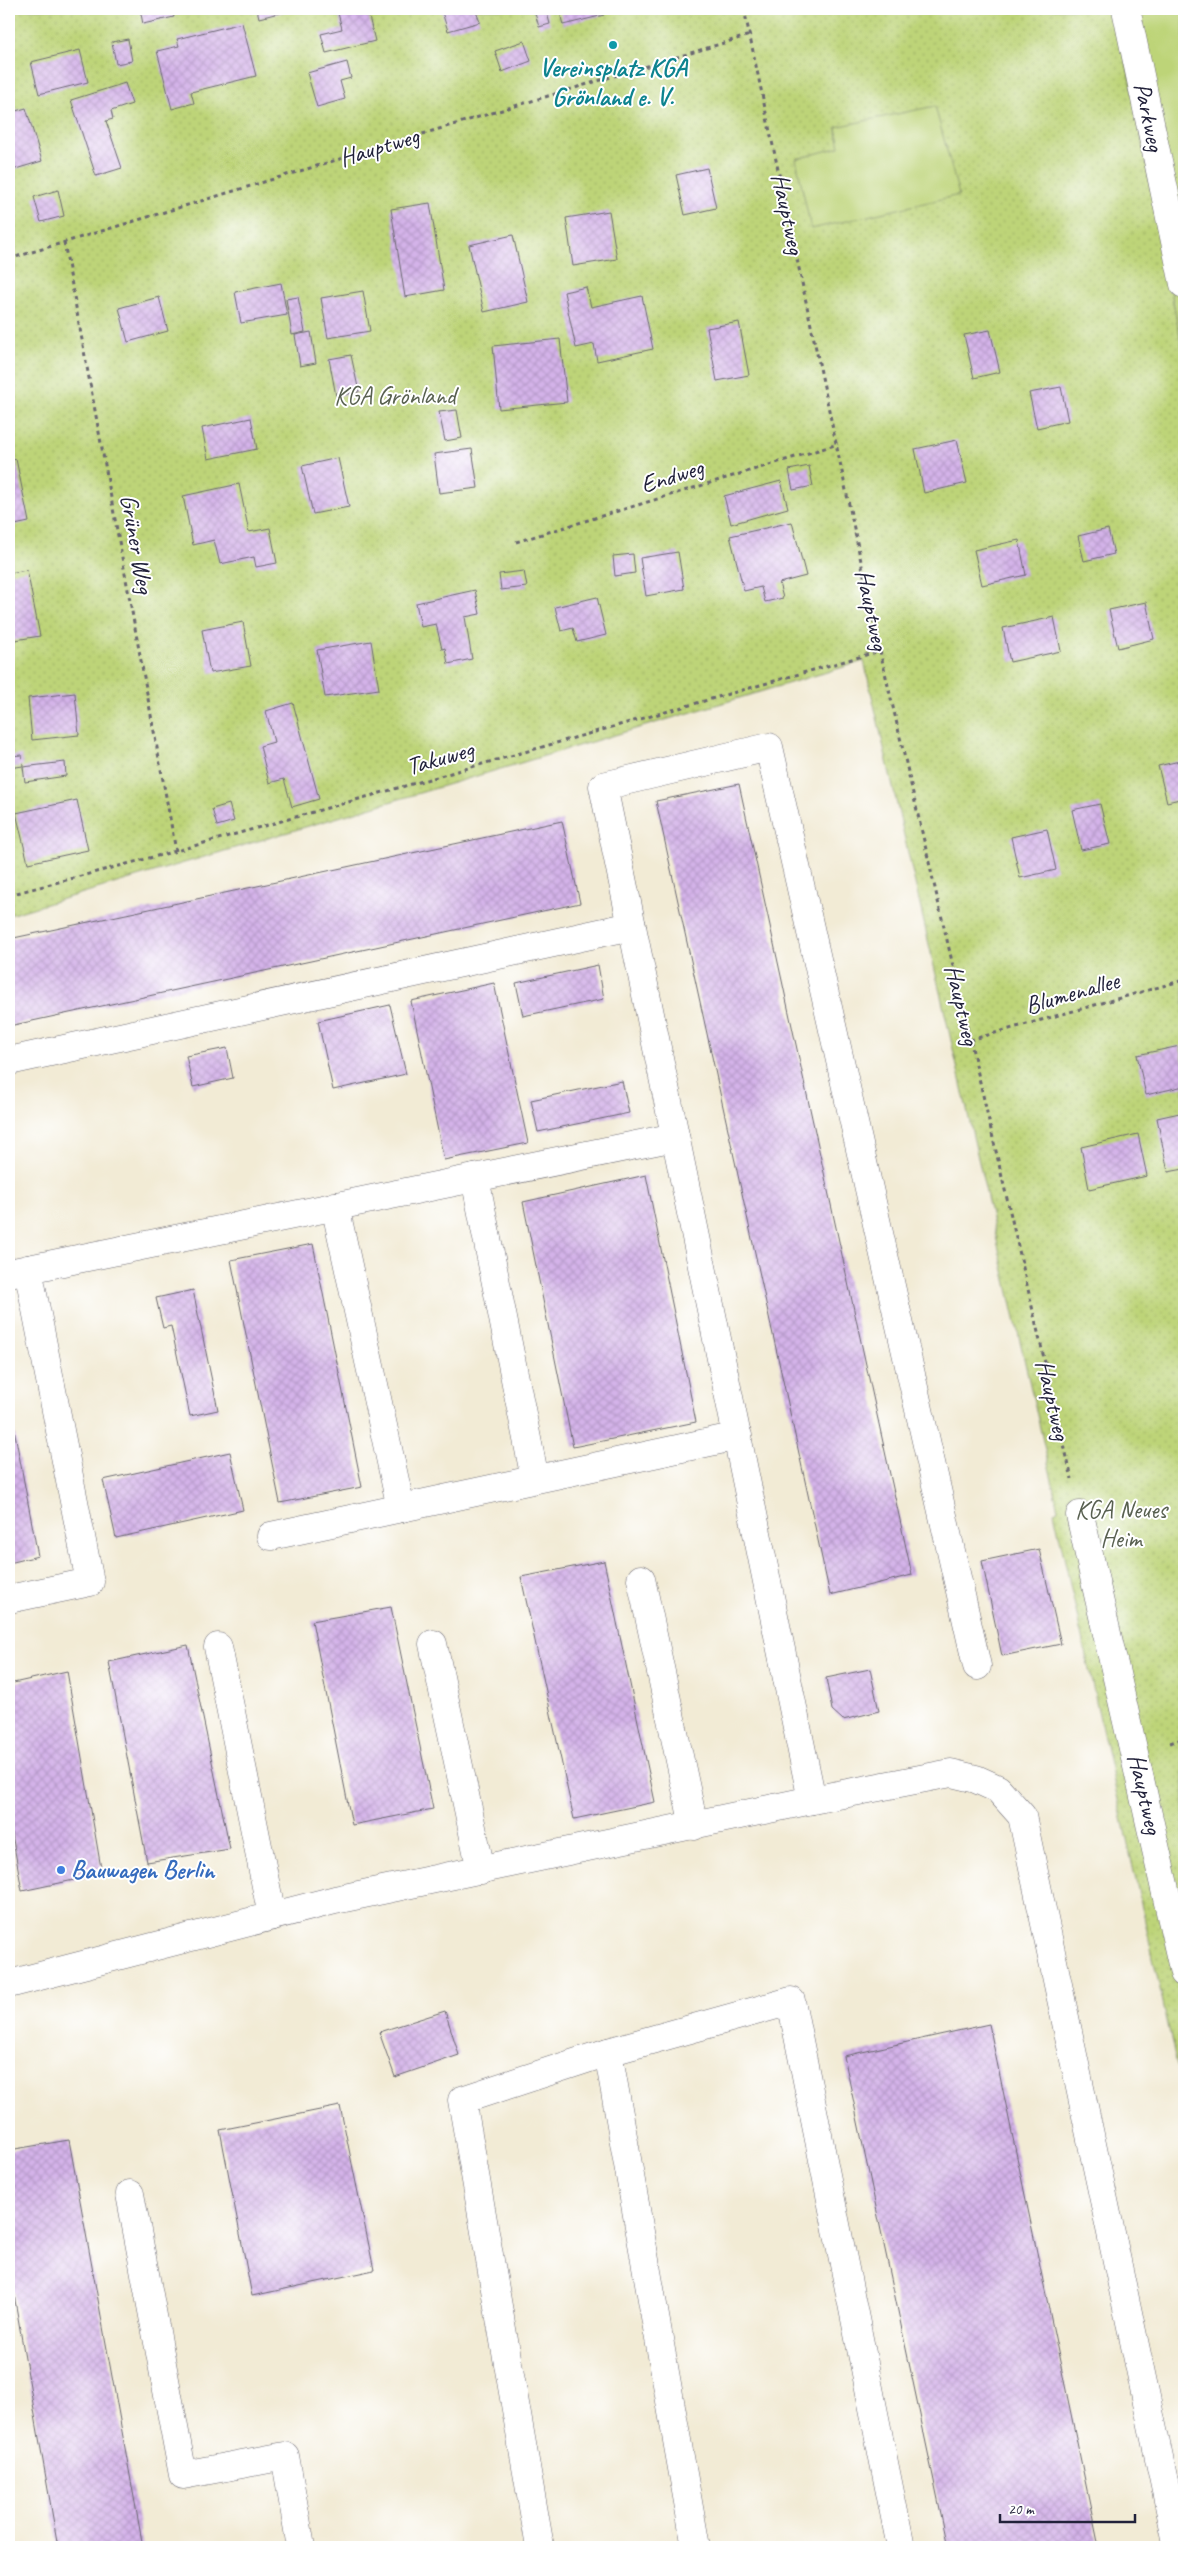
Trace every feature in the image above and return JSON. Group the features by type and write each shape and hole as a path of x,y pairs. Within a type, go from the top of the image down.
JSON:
{"lane":[{"name":"Parkweg","path":"1126,9 1184,284"},
{"path":"812,1800 603,786 769,747 977,1666"},
{"path":"9,1061 632,926"},
{"path":"9,1599 90,1582 18,1271 675,1137"},
{"path":"475,1178 535,1479"},
{"path":"336,1206 401,1508"},
{"path":"271,1536 738,1436"},
{"name":"Hauptweg","path":"1080,1515 1184,1973"},
{"path":"641,1579 694,1826"},
{"path":"433,1644 481,1870"},
{"path":"218,1647 272,1916"},
{"path":"9,1984 335,1900 812,1800 951,1773 976,1779 998,1790 1022,1816 1178,2547"},
{"path":"540,2547 462,2100 608,2052 792,2001 901,2547"},
{"path":"608,2052 696,2547"},
{"path":"130,2194 183,2475 285,2456 301,2547"}],"path":[{"name":"Hauptweg","path":"744,9 838,444 880,651 1080,1515"},
{"name":"Hauptweg","path":"9,259 750,35"},
{"name":"Grüner Weg","path":"64,242 176,851"},
{"name":"Endweg","path":"516,542 838,444"},
{"name":"Takuweg","path":"9,895 176,851 880,651"},
{"name":"Blumenallee","path":"970,1040 1184,980"}],"green space":[{"name":"KGA Grönland","path":"9,9 1113,9 1128,70 1184,357 1184,2097 1054,1512 1058,1510 1051,1476 864,661 9,915"},
{"path":"1113,9 1184,9 1184,357 1128,70"},
{"path":"935,106 959,195 811,229 796,159 840,147 836,127"}],"building":[{"path":"140,9 172,9 174,17 143,24"},
{"path":"257,9 295,9 259,18"},
{"path":"337,9 367,9 375,41 326,53 321,34 342,29"},
{"path":"441,9 475,9 480,22 448,31"},
{"path":"546,9 550,24 539,27 534,10"},
{"path":"559,9 602,9 604,15 563,25"},
{"path":"242,23 256,76 191,92 194,103 172,109 157,51 179,46 177,39"},
{"path":"128,39 132,61 116,64 112,42"},
{"path":"524,41 531,61 502,72 495,51"},
{"path":"80,50 88,82 39,94 31,62"},
{"path":"347,62 351,78 340,81 345,99 317,107 307,73"},
{"path":"125,83 132,104 111,111 113,119 106,121 122,168 96,176 71,100"},
{"path":"26,108 42,161 9,171 9,113"},
{"path":"707,168 716,208 685,215 676,175"},
{"path":"58,190 64,216 41,222 34,197"},
{"path":"430,203 444,290 405,297 391,209"},
{"path":"609,211 617,259 573,266 566,218"},
{"path":"513,235 528,302 484,312 469,245"},
{"path":"281,283 287,315 241,323 235,292"},
{"path":"586,287 591,307 642,296 653,349 597,361 594,344 576,348 564,292"},
{"path":"363,291 370,331 328,338 321,298"},
{"path":"159,297 168,331 128,342 119,308"},
{"path":"298,297 305,332 292,335 286,299"},
{"path":"739,322 749,375 717,381 707,328"},
{"path":"990,330 1000,372 974,378 964,335"},
{"path":"311,332 316,363 300,366 295,335"},
{"path":"560,339 567,402 499,409 493,346"},
{"path":"351,355 359,392 336,396 329,359"},
{"path":"1061,387 1068,421 1037,428 1029,393"},
{"path":"457,410 462,438 445,441 439,412"},
{"path":"251,418 257,449 208,459 202,428"},
{"path":"957,440 967,483 924,493 915,449"},
{"path":"472,449 478,488 439,493 434,454"},
{"path":"338,458 349,507 313,514 302,466"},
{"path":"16,459 29,522 10,526 9,461"},
{"path":"809,466 813,486 793,490 789,470"},
{"path":"781,481 788,508 731,524 724,496"},
{"path":"239,484 249,532 270,528 277,563 256,567 254,557 220,564 214,540 193,545 183,496"},
{"path":"792,522 806,576 779,583 783,598 765,602 761,587 744,591 730,536"},
{"path":"1108,529 1114,554 1084,561 1078,536"},
{"path":"1019,540 1026,575 982,585 974,550"},
{"path":"678,552 684,589 646,596 640,558"},
{"path":"633,554 635,573 615,576 613,556"},
{"path":"27,570 40,636 9,641 9,573"},
{"path":"524,571 527,587 501,590 499,574"},
{"path":"475,590 480,614 465,617 472,659 448,664 445,648 442,649 436,624 421,627 416,603"},
{"path":"597,597 606,635 577,642 573,628 561,631 555,607"},
{"path":"1146,602 1154,639 1118,648 1109,610"},
{"path":"1054,617 1061,651 1010,662 1003,628"},
{"path":"243,622 251,666 210,673 202,630"},
{"path":"371,641 379,689 325,697 317,650"},
{"path":"75,693 79,735 32,740 28,698"},
{"path":"293,703 319,799 292,807 284,779 269,783 260,746 274,742 266,711"},
{"path":"22,755 23,766 9,768 9,756"},
{"path":"1184,760 1184,798 1167,802 1158,766"},
{"path":"65,762 66,776 25,782 23,767"},
{"path":"739,784 912,1575 830,1595 656,801"},
{"path":"77,800 88,850 28,863 16,813"},
{"path":"229,804 234,821 217,826 212,809"},
{"path":"1100,804 1110,844 1081,850 1072,810"},
{"path":"562,821 580,903 9,1026 9,939"},
{"path":"1047,829 1056,870 1020,878 1011,837"},
{"path":"598,965 604,999 523,1016 516,983"},
{"path":"494,983 528,1143 444,1160 411,1001"},
{"path":"390,1005 406,1074 333,1090 318,1021"},
{"path":"1180,1046 1184,1066 1184,1086 1146,1095 1137,1055"},
{"path":"227,1048 233,1078 193,1087 186,1056"},
{"path":"622,1081 629,1113 538,1132 531,1100"},
{"path":"1184,1112 1184,1169 1168,1172 1157,1118"},
{"path":"1138,1134 1147,1176 1089,1189 1081,1147"},
{"path":"646,1175 696,1422 573,1447 523,1202"},
{"path":"313,1244 362,1487 280,1503 231,1260"},
{"path":"193,1290 218,1410 190,1416 171,1326 163,1328 156,1298"},
{"path":"9,1408 38,1556 9,1563"},
{"path":"230,1452 243,1510 116,1538 103,1480"},
{"path":"1039,1549 1061,1644 1002,1656 982,1561"},
{"path":"604,1561 655,1802 574,1819 521,1577"},
{"path":"391,1607 433,1809 352,1825 312,1621"},
{"path":"188,1645 230,1849 147,1862 109,1662"},
{"path":"870,1669 879,1711 843,1720 832,1710 826,1678"},
{"path":"67,1671 102,1874 22,1891 9,1817 9,1684"},
{"path":"445,2011 459,2055 395,2077 379,2032"},
{"path":"989,2024 1099,2547 948,2547 844,2056"},
{"path":"340,2106 374,2270 252,2296 220,2130"},
{"path":"69,2140 143,2547 58,2547 9,2266 9,2150"}],"place":[{"name":"Vereinsplatz KGA Grönland e. V.","path":"613,45"},
{"name":"Bauwagen Berlin","path":"61,1870"}],"park label":[{"name":"KGA Neues Heim","path":"1121,1524"}]}
